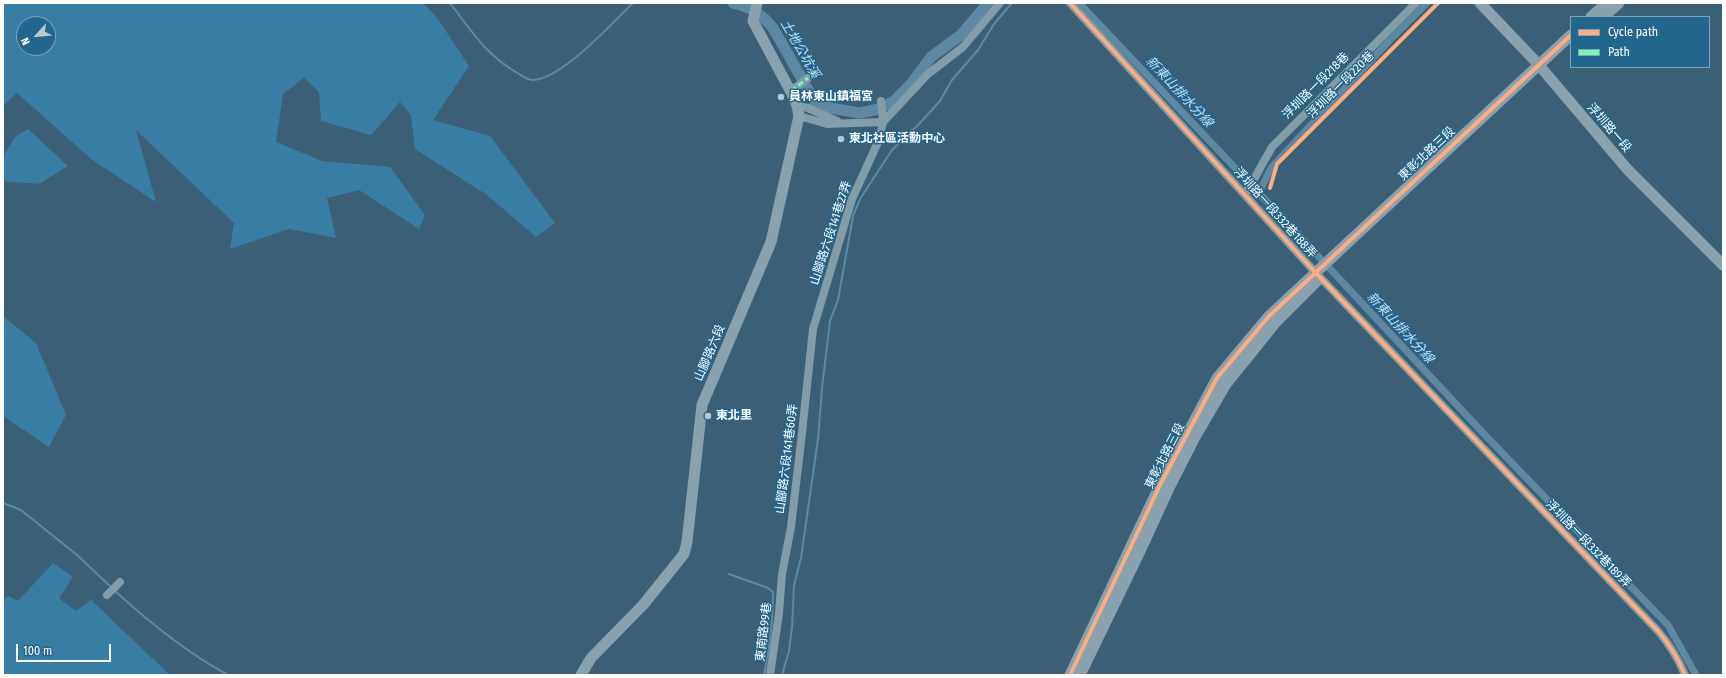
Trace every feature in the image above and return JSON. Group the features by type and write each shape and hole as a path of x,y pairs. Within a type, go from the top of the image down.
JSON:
{"street":[{"path":"757,3 753,21 791,92 798,111 827,124 840,122 859,124 884,122 928,74 963,47 1000,3"},
{"name":"浮圳路一段332巷188弄","path":"1070,3 1318,275 1468,434"},
{"name":"浮圳路一段218巷","path":"1245,195 1272,147 1416,3"},
{"name":"浮圳路一段","path":"1480,3 1540,67 1628,170 1723,265"},
{"path":"1592,16 1607,3"},
{"path":"1604,16 1619,3"},
{"path":"1540,67 1570,36"},
{"path":"1540,67 1570,46"},
{"name":"東彰北路三段","path":"1070,675 1160,485 1217,378 1269,316 1318,275 1540,67"},
{"path":"791,92 808,78"},
{"path":"881,101 884,122"},
{"name":"山腳路六段","path":"580,675 591,658 643,605 684,554 687,542 702,405 771,242 798,111"},
{"name":"山腳路六段141巷27弄","path":"813,329 852,199 879,140 884,122"},
{"name":"東彰北路三段","path":"1080,675 1169,488 1195,437 1226,384 1276,322 1318,275"},
{"name":"山腳路六段141巷60弄","path":"781,592 800,456 813,329"},
{"name":"浮圳路一段332巷189弄","path":"1468,434 1669,644 1678,658 1685,675"},
{"path":"107,595 120,582"},
{"name":"東南路99巷","path":"770,675 780,613 781,592"}],"shaded area":[{"path":"3,3 423,3 438,19 469,66 433,120 490,136 555,223 536,237 487,195 415,149 411,115 400,102 371,135 321,121 319,92 304,78 283,94 276,142 322,161 390,167 425,215 419,229 359,190 327,198 336,238 289,229 230,249 234,223 136,130 156,202 91,159 17,93 3,106"},
{"path":"28,129 68,166 39,184 3,181 3,156 16,136"},
{"path":"3,316 36,343 66,415 49,447 3,416"},
{"path":"53,563 73,577 59,598 76,611 91,600 170,675 3,675 3,599 8,596 18,601"}],"waterway":[{"path":"450,3 489,51 508,67 526,78 533,80 545,77 572,60 600,36 633,3"},
{"name":"土地公坑溪","path":"733,3 745,6 755,12 765,19 773,28 814,100 820,105 859,113 879,109 894,101 911,84 931,57 961,35 988,3"},
{"path":"782,675 789,651 794,585 801,558 818,439 830,321 838,300 853,216 860,199 892,150 940,101 952,80 978,50 994,24 1012,3"},
{"name":"新東山排水分線","path":"1079,3 1484,434 1668,625 1696,675"},
{"path":"1259,193 1271,168 1389,41 1427,3"},
{"path":"3,503 21,510 77,555 112,588"},
{"path":"729,574 768,588 773,592 771,634 764,675"},
{"path":"115,591 141,614 183,647 228,675"}],"marked path":[{"path":"791,91 808,78"}],"cycle path":[{"path":"1070,3 1315,272 1658,631 1680,663 1685,675"},
{"name":"浮圳路一段220巷","path":"1270,188 1277,164 1438,3"},
{"path":"1070,675 1160,485 1217,378 1269,316 1570,36"}],"place":[{"name":"員林東山鎮福宮","path":"781,97"},
{"name":"東北社區活動中心","path":"841,139"},
{"name":"東北里","path":"708,416"}]}
